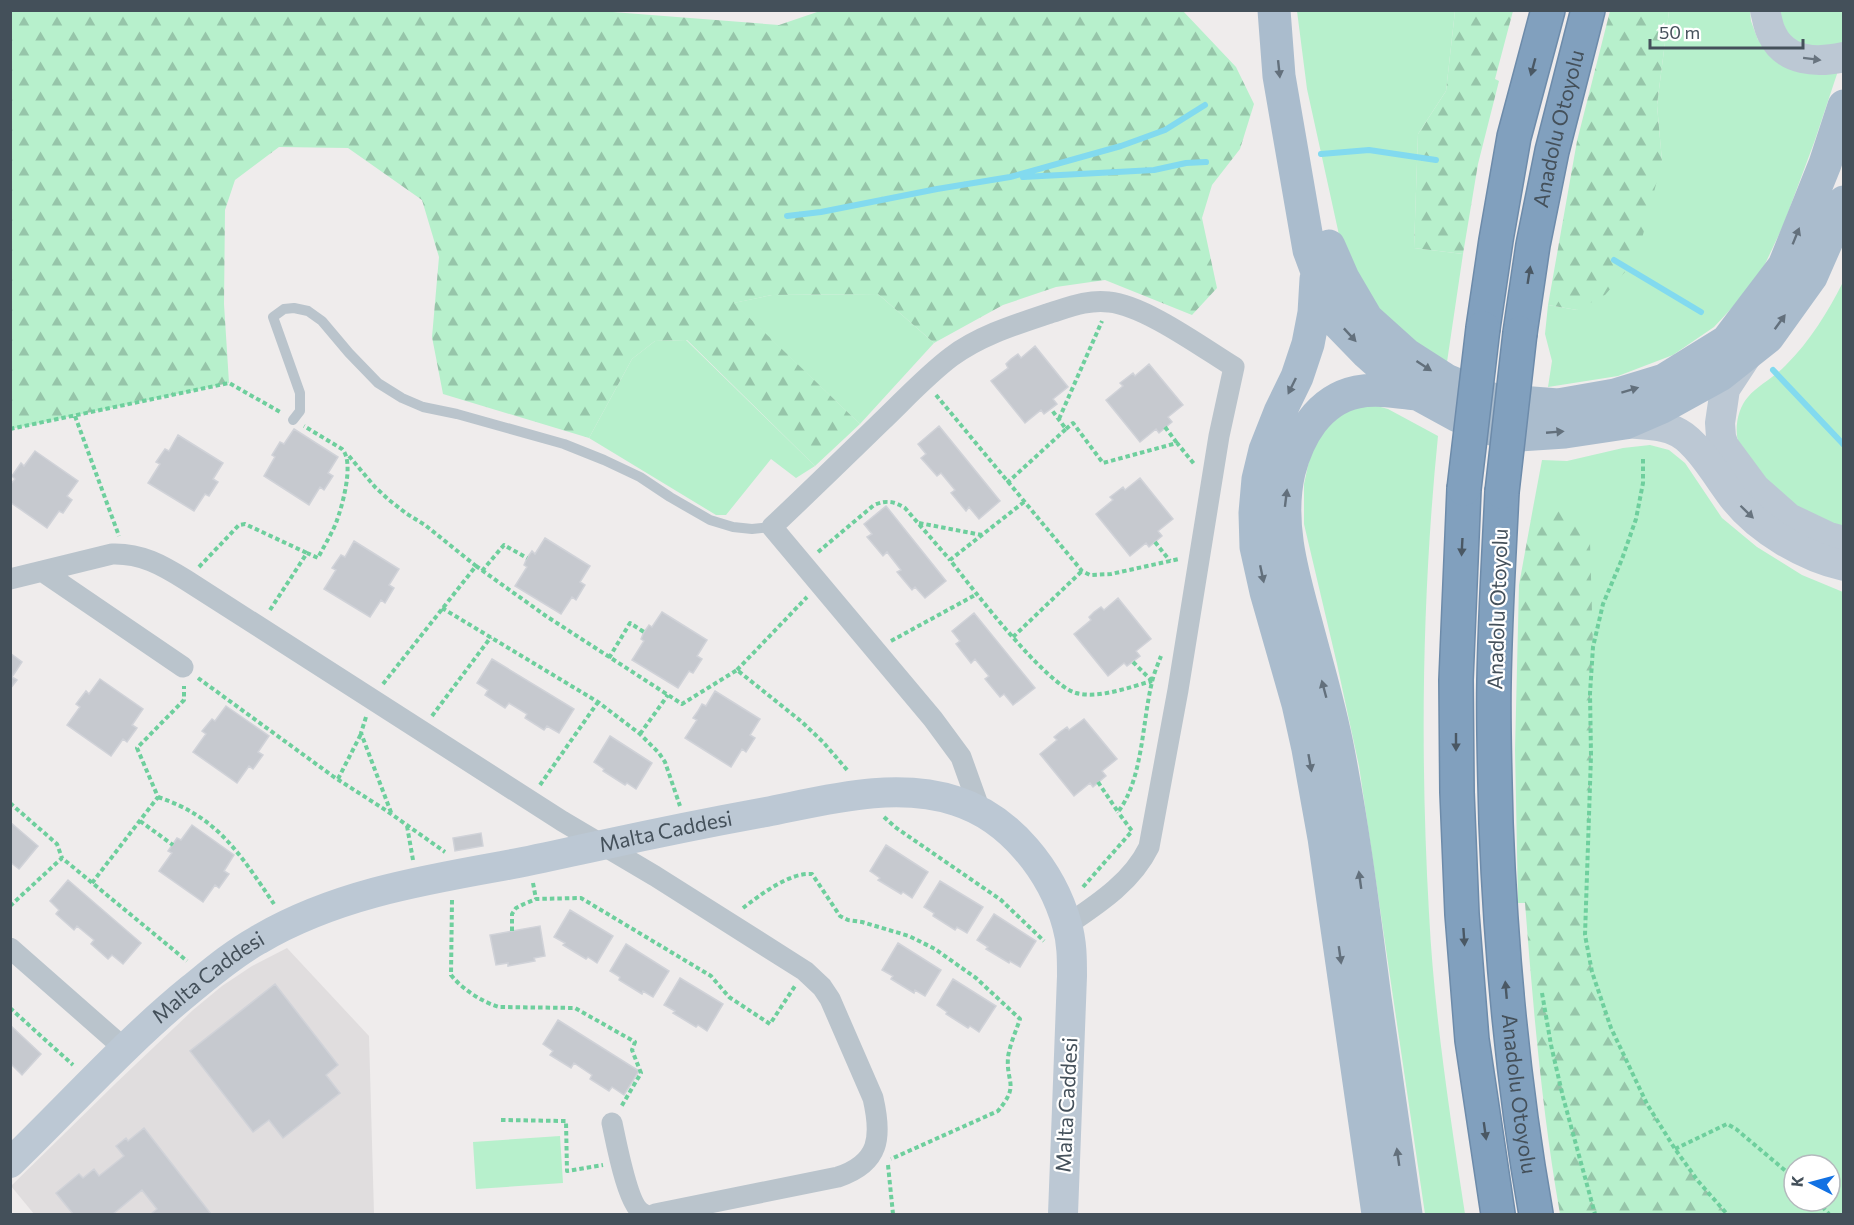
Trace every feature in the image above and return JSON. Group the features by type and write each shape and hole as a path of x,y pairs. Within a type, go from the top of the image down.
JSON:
{"highway":[{"name":"Anadolu Otoyolu","path":"1498,1215 1472,1040 1462,914 1457,792 1456,680 1464,489 1483,328 1514,137 1548,10"},
{"name":"Anadolu Otoyolu","path":"1536,1215 1509,1035 1499,910 1494,684 1502,492 1520,333 1533,245 1552,151 1588,10"}],"main road":[{"path":"1274,10 1279,76 1310,250 1335,320 1367,353 1406,387 1483,427 1520,435 1565,432 1625,423 1655,426 1679,433 1690,440 1737,502 1756,520 1779,537 1811,554 1844,566"},
{"path":"1765,10 1771,33 1787,52 1802,59 1818,61 1844,57"},
{"path":"1294,161 1343,278 1367,319 1407,355 1446,380 1494,400 1558,405 1615,395 1664,380 1727,341 1784,266 1825,164 1844,106"},
{"path":"1625,423 1662,407 1720,375 1768,337 1811,278 1844,202"},
{"path":"1316,268 1314,313 1308,344 1297,376 1265,450 1258,479 1254,513 1256,547 1308,749 1325,850 1378,1215"},
{"path":"1750,352 1725,389 1720,423 1721,437 1725,446 1755,488 1789,518 1829,537 1844,541"},
{"path":"1406,1215 1346,797 1327,701 1292,568 1284,507 1289,473 1299,444 1311,423 1324,407 1358,391 1417,394"},
{"name":"Malta Caddesi","path":"10,1163 142,1032 206,976 258,939 288,924 359,897 417,882 687,827 865,795 912,793 954,800 980,810 998,823 1032,856 1056,895 1058,926 1072,949 1063,1215"}],"street":[{"path":"980,810 956,750 933,719 772,527 952,357 998,332 1070,307 1095,301 1111,302 1144,314 1234,367 1219,436 1178,690 1149,847 1142,860 1096,906 1058,926"},
{"path":"10,579 99,557 126,554 149,559 186,580 529,800 805,971 822,987 830,999 873,1098 877,1118 877,1138 870,1158 856,1170 838,1177 655,1215"},
{"path":"42,571 183,667"},
{"path":"10,948 125,1049"},
{"path":"612,1123 631,1200 639,1213 644,1215"}],"lane":[{"path":"292,420 300,411 300,393 273,317 284,309 294,308 308,311 322,321 378,382 402,398 423,407 457,414 564,444 640,477 711,520 752,529 772,527"}],"path":[{"path":"1059,419 1111,302"},
{"path":"924,381 1082,571 1090,575 1111,574 1183,558 1181,570"},
{"path":"10,429 229,383 342,449 389,500 425,525 482,571 609,658 682,704 737,669 820,584"},
{"path":"1051,409 1066,429"},
{"path":"75,416 126,554"},
{"path":"1007,483 1073,423 1103,463 1177,444"},
{"path":"1165,428 1200,471"},
{"path":"186,580 239,525 245,524 318,558 335,524 342,502 349,460 346,454"},
{"path":"1643,459 1643,483 1636,519 1603,604 1593,647 1590,693 1592,755 1585,935 1592,972 1611,1028 1647,1104 1675,1149 1726,1215"},
{"path":"804,564 874,505 885,501 897,503 919,523 1036,662 1059,683 1076,693 1100,693 1152,681"},
{"path":"950,560 1024,502"},
{"path":"919,523 982,535"},
{"path":"1155,542 1170,561"},
{"path":"482,571 504,545 527,558"},
{"path":"259,627 307,553"},
{"path":"338,779 361,733 371,699 476,566"},
{"path":"1014,637 1082,571"},
{"path":"874,650 977,594"},
{"path":"442,608 598,702 640,734 659,753 664,762 687,827"},
{"path":"609,658 630,623 644,632"},
{"path":"420,731 491,637"},
{"path":"1118,812 1133,782 1152,681 1163,648"},
{"path":"1133,662 1152,681"},
{"path":"183,667 338,779 441,849 460,873 451,975 457,983 499,1008 575,1008 635,1042 632,1050 641,1074 612,1123"},
{"path":"183,667 184,700 137,748 158,797 196,813 224,836 288,924"},
{"path":"737,669 824,742 880,813 895,827 1001,900 1058,926 1132,831 1098,782"},
{"path":"640,734 668,695"},
{"path":"529,800 598,702"},
{"path":"361,733 392,815"},
{"path":"92,883 158,797"},
{"path":"10,803 57,844 62,858 206,976"},
{"path":"140,821 173,845"},
{"path":"407,825 417,882"},
{"path":"10,906 62,858"},
{"path":"725,921 762,893 793,877 804,873 812,874 840,916 909,936 935,949 976,978 1020,1019 1008,1059 1011,1088 1008,1099 998,1111 886,1161 893,1215"},
{"path":"513,931 512,914 516,908 524,904 536,899 581,898 711,976 729,997 770,1024 805,971"},
{"path":"1542,993 1558,1077 1595,1215"},
{"path":"10,1008 92,1081"},
{"path":"501,1120 566,1121 567,1171 621,1162"},
{"path":"1675,1149 1727,1124 1782,1168"}],"shaded area":[{"path":"287,948 369,1036 374,1214 34,1214 11,1186 193,1010 222,986 252,966"}],"green space":[{"path":"587,10 779,25 823,10 1183,11 1236,67 1254,104 1240,149 1212,185 1202,218 1217,288 1192,315 1105,280 1056,287 1003,305 934,343 878,294 772,295 734,303 860,424 815,466 687,340 655,341 632,359 589,438 443,394 432,337 439,257 422,200 348,148 279,147 235,180 225,210 224,304 229,383 11,429 11,11"},
{"path":"1297,11 1455,11 1446,91 1418,134 1414,248 1463,254 1447,362 1419,347 1383,316 1343,253 1307,89"},
{"path":"1455,11 1513,11 1495,79 1499,81 1478,164 1463,254 1414,248 1418,134 1446,91"},
{"path":"1610,11 1669,11 1657,105 1662,161 1637,258 1605,295 1577,310 1548,305 1577,141"},
{"path":"1669,11 1750,11 1758,40 1838,71 1783,226 1757,281 1714,327 1673,355 1618,376 1548,387 1552,361 1545,334 1548,305 1577,310 1662,161 1657,105"},
{"path":"1778,11 1843,11 1843,45 1825,54 1791,42"},
{"path":"1843,282 1843,531 1800,511 1780,495 1755,469 1743,452 1739,445 1737,427 1744,402 1795,356 1825,315"},
{"path":"878,294 934,343 860,424 733,303 772,295"},
{"path":"686,340 815,466 796,478 771,459 726,515 716,515 589,438 632,359 655,341"},
{"path":"1366,403 1388,409 1438,436 1429,555 1424,674 1426,853 1431,951 1439,1026 1465,1214 1425,1214 1359,766 1304,524 1304,484 1312,447 1333,413"},
{"path":"1650,445 1669,450 1685,463 1722,518 1757,547 1802,575 1843,592 1843,1214 1727,1214 1698,1181 1675,1149 1647,1104 1611,1028 1592,972 1585,935 1593,647 1533,508 1542,460 1567,461 1623,448"},
{"path":"1533,508 1582,510 1590,542 1593,647 1585,935 1592,971 1611,1028 1647,1104 1698,1181 1727,1214 1560,1214 1543,1098 1525,903 1518,903 1515,750 1519,585"},
{"path":"560,1136 563,1183 476,1189 473,1142"}],"building":[{"path":"1035,346 1068,387 1053,399 1057,404 1044,414 1041,410 1025,423 991,381 1008,368 1006,364 1011,359 1018,354 1021,358"},
{"path":"1149,364 1183,405 1168,417 1172,422 1159,433 1156,429 1140,442 1106,400 1123,386 1120,383 1133,373 1135,376"},
{"path":"939,426 1000,501 979,519 969,507 966,511 951,493 955,490 941,473 937,476 921,458 926,454 918,444"},
{"path":"294,429 338,457 328,473 333,476 324,490 320,487 309,505 264,476 275,457 272,455 280,442 284,444"},
{"path":"178,435 223,463 213,479 218,482 209,496 205,494 194,511 148,483 160,464 156,462 165,449 169,451"},
{"path":"35,451 78,481 67,496 72,500 63,513 59,511 47,528 10,502 10,485 15,479 12,476 21,463 24,466"},
{"path":"1140,478 1173,519 1158,531 1162,536 1149,547 1146,543 1130,556 1096,514 1113,500 1110,497 1123,487 1125,490"},
{"path":"886,506 946,581 925,598 915,587 912,590 897,572 901,570 887,552 883,556 867,537 872,534 864,524"},
{"path":"545,538 590,566 580,582 585,585 576,600 572,597 561,614 515,586 527,567 524,565 527,558 532,551 535,554"},
{"path":"354,541 399,569 389,585 394,588 385,603 381,600 370,617 324,589 336,570 332,568 341,555 345,557"},
{"path":"1118,598 1151,639 1136,651 1140,656 1127,666 1124,663 1108,676 1074,634 1091,620 1089,617 1094,612 1101,607 1104,610"},
{"path":"662,612 707,640 697,656 702,659 693,673 689,671 678,688 632,660 644,641 641,639 644,632 649,625 652,627"},
{"path":"974,613 1035,688 1013,705 1004,694 1000,697 985,679 989,676 975,659 971,663 956,644 960,641 952,631"},
{"path":"10,653 22,662 12,677 17,680 10,689"},
{"path":"492,659 574,709 559,733 547,726 544,730 525,718 527,714 509,703 505,708 485,695 488,690 477,683"},
{"path":"100,679 143,709 132,725 137,728 127,742 123,739 111,756 67,725 80,707 76,704 86,691 89,694"},
{"path":"715,691 760,719 750,735 755,738 746,752 742,749 731,767 685,738 697,720 693,718 702,704 706,706"},
{"path":"226,706 269,736 258,752 263,755 253,769 249,766 237,783 193,752 206,734 202,731 212,719 215,721"},
{"path":"1084,719 1117,759 1102,771 1106,776 1093,787 1090,783 1074,796 1040,754 1057,740 1054,737 1060,732 1067,727 1069,730"},
{"path":"610,736 652,763 636,789 603,771 604,769 594,762"},
{"path":"10,822 38,846 19,869 10,862"},
{"path":"192,825 234,855 224,871 229,874 219,888 215,885 203,902 159,871 172,853 168,851 177,838 181,840"},
{"path":"481,833 483,846 455,851 453,838"},
{"path":"886,845 928,872 912,898 878,880 880,878 870,871"},
{"path":"68,880 141,943 123,964 112,955 108,959 91,944 94,940 77,926 74,930 56,914 59,910 50,901"},
{"path":"940,881 983,907 967,933 957,927 955,930 933,916 934,913 924,907"},
{"path":"570,910 613,936 597,963 588,957 586,959 554,937"},
{"path":"994,914 1036,941 1020,967 986,949 988,947 977,940"},
{"path":"540,926 545,956 534,958 535,961 508,966 508,963 496,965 490,935"},
{"path":"898,943 941,970 925,996 915,990 914,993 891,979 893,976 882,970"},
{"path":"626,944 669,971 653,997 643,991 642,994 619,980 620,977 610,971"},
{"path":"680,978 723,1004 707,1031 698,1025 696,1027 664,1005"},
{"path":"953,979 996,1006 979,1032 946,1014 947,1012 937,1005"},
{"path":"275,984 338,1065 326,1075 340,1093 283,1138 269,1120 253,1132 190,1051"},
{"path":"558,1020 639,1071 624,1095 612,1087 609,1091 590,1079 592,1075 574,1063 571,1068 550,1055 553,1051 543,1044"},
{"path":"10,1025 41,1054 22,1075 12,1065 10,1066"},
{"path":"144,1128 211,1214 151,1214 157,1209 142,1190 113,1214 73,1214 56,1193 79,1174 83,1178 94,1169 99,1176 124,1156 116,1146 126,1138 128,1141"}],"waterway":[{"path":"787,216 821,212 1010,177 1121,146 1165,130 1205,105"},
{"path":"1321,154 1369,150 1436,160"},
{"path":"1023,177 1154,170 1186,163 1206,162"},
{"path":"1614,260 1701,312"},
{"path":"1773,370 1844,445"}]}
